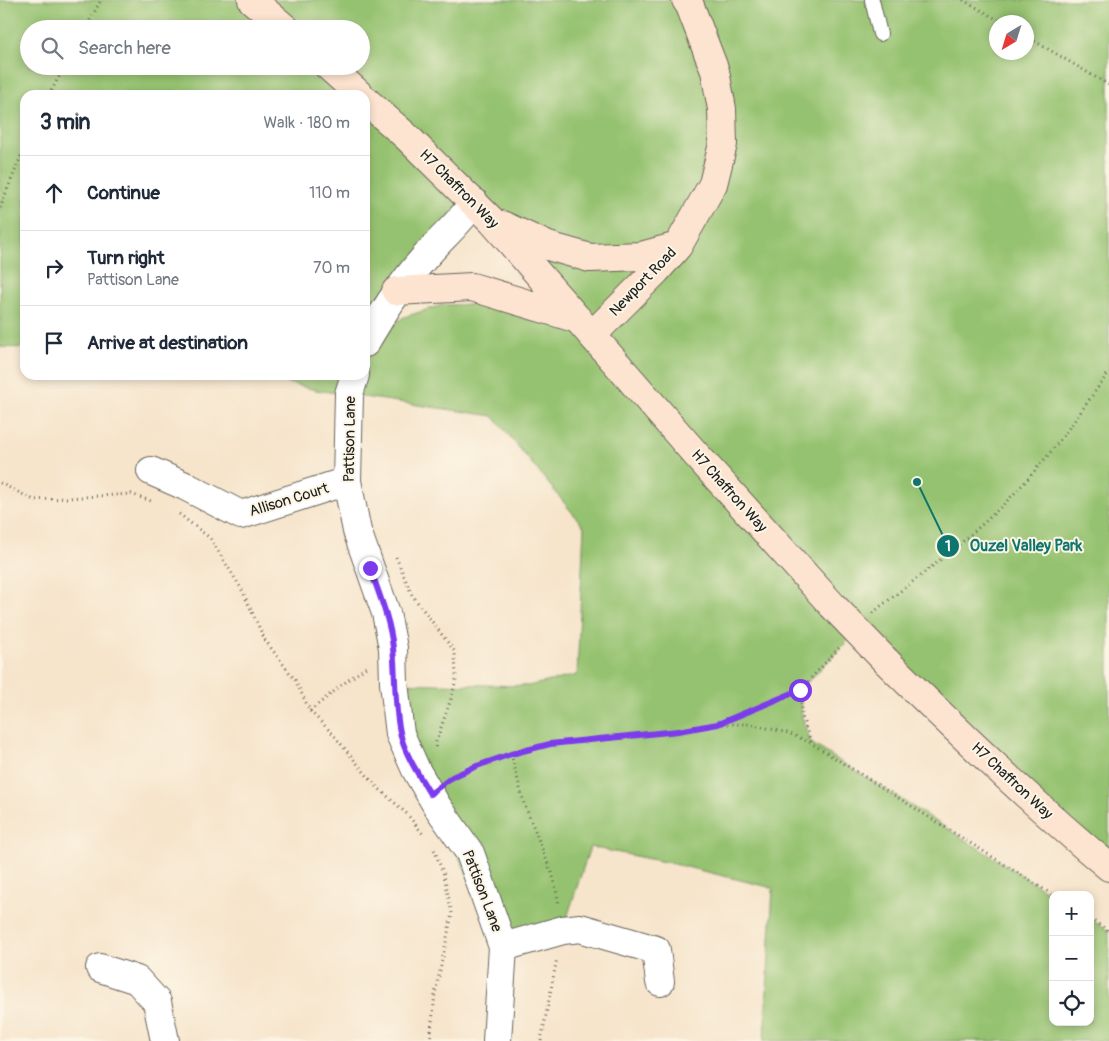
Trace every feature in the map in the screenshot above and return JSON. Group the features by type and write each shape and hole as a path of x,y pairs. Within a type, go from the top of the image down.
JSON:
{"street":[{"path":"252,0 275,20"},
{"name":"Newport Road","path":"586,327 656,271 678,246 713,184 723,144 722,109 715,71 686,0"},
{"path":"338,75 354,90"},
{"name":"H7 Chaffron Way","path":"370,104 407,137 492,221 693,451 832,605 886,661 1051,817 1109,867"},
{"path":"370,335 396,291 426,255 463,218 474,202"},
{"path":"492,221 548,246 590,258 641,256 678,246"},
{"path":"396,291 472,287 586,327"},
{"name":"Pattison Lane","path":"353,380 349,394 347,482 356,531 386,613 393,648 394,683 400,734 416,770 430,794 470,853 503,946 497,1041"},
{"name":"Allison Court","path":"151,471 241,515 347,482"},
{"path":"503,946 563,930 580,928 660,940 660,982"},
{"path":"100,968 137,980 157,1002 165,1041"}],"lane":[{"path":"872,0 880,34"}],"path":[{"path":"90,20 101,0"},
{"path":"963,0 990,15"},
{"path":"1034,41 1109,85"},
{"path":"53,90 60,75"},
{"path":"0,208 20,158"},
{"path":"869,618 881,606 953,551 990,517 1038,467 1109,372"},
{"path":"0,483 34,500 131,494 157,503"},
{"path":"174,509 210,538 241,588 265,640 295,680 310,711 332,733 374,784 407,814 428,840"},
{"path":"393,551 412,595 455,652 456,679 436,742 435,758"},
{"path":"718,724 800,690 846,642"},
{"path":"310,711 343,684 393,648"},
{"path":"800,690 802,717 811,743"},
{"path":"407,814 452,777 511,754 550,744 678,731 718,724 750,724 788,732 811,743 1049,892"},
{"path":"511,754 524,804 554,879 563,930 542,1041"},
{"path":"430,1041 435,994 452,914 444,875 433,846"},
{"path":"1094,922 1109,931"}],"green space":[{"path":"0,0 1109,0 1109,867 857,631 800,690 802,717 811,743 1049,892 1049,1026 1094,1026 1094,922 1109,931 1109,1041 764,1041 773,888 670,863 590,847 563,930 503,947 416,770 394,683 528,686 577,675 584,527 493,416 316,390 275,380 370,380 370,341 404,317 442,305 486,304 524,318 591,334 474,202 370,337 370,90 20,90 20,348 0,347"}],"place":[{"name":"Ouzel Valley Park","path":"917,482"}],"route":[{"path":"370,568 386,613 393,648 394,683 400,734 416,770 430,794 452,777 511,754 550,744 678,731 718,724 800,690"}]}
